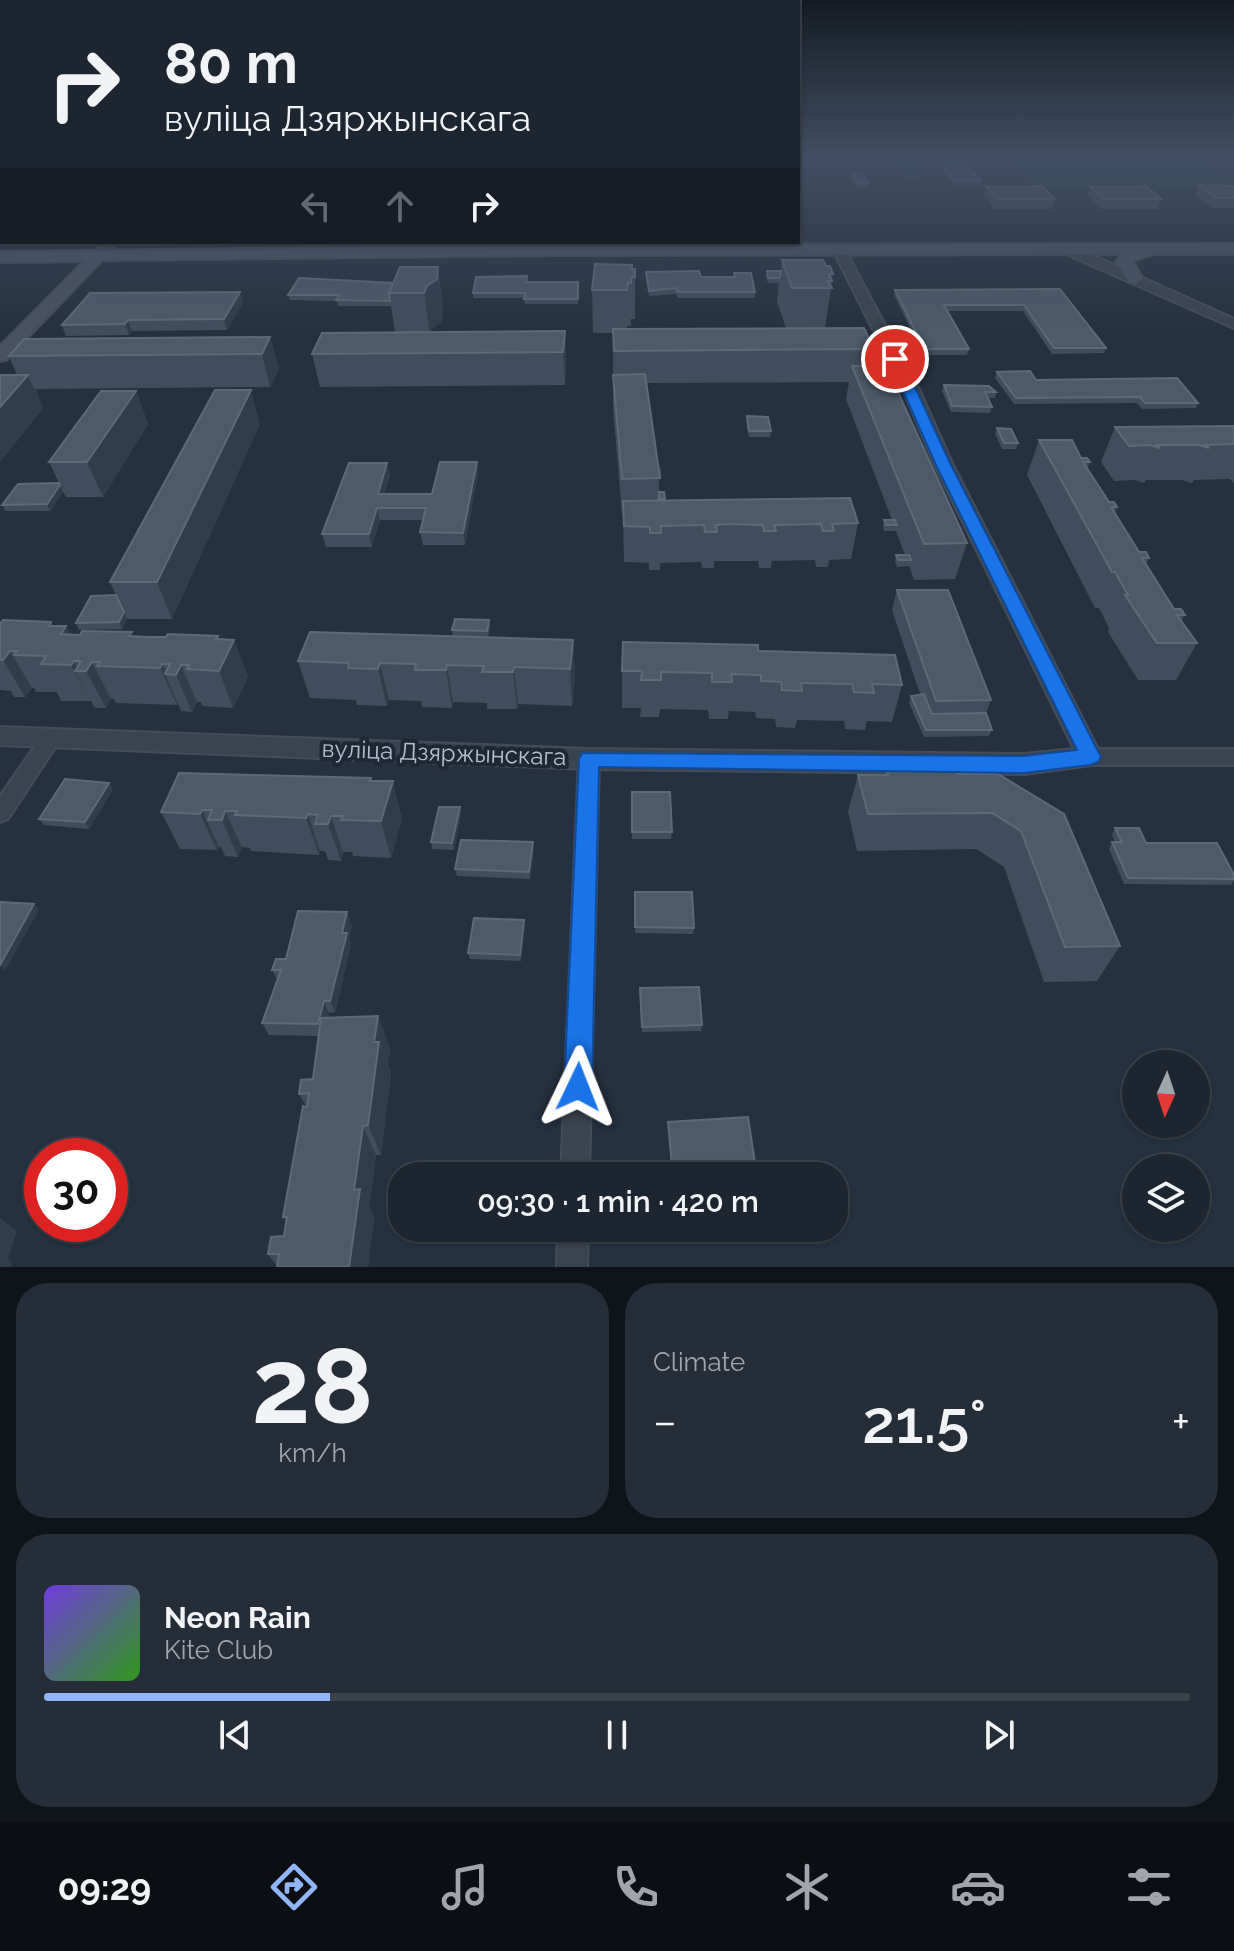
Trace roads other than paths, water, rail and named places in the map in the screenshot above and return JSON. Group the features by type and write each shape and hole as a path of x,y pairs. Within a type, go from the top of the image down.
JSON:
{"main road":[{"path":"0,257 558,246 839,250 1234,249"},
{"path":"1135,279 1124,262 1125,258 1131,254 1165,249"},
{"path":"0,356 98,256"}],"street":[{"path":"98,256 108,244"},
{"path":"839,250 1090,757 1234,757"},
{"path":"1071,251 1234,324"},
{"name":"вуліца Дзяржынскага","path":"0,736 589,759 1024,764 1090,757"},
{"path":"0,813 51,738"},
{"path":"575,1162 589,759"},
{"path":"572,1267 573,1242"}]}
